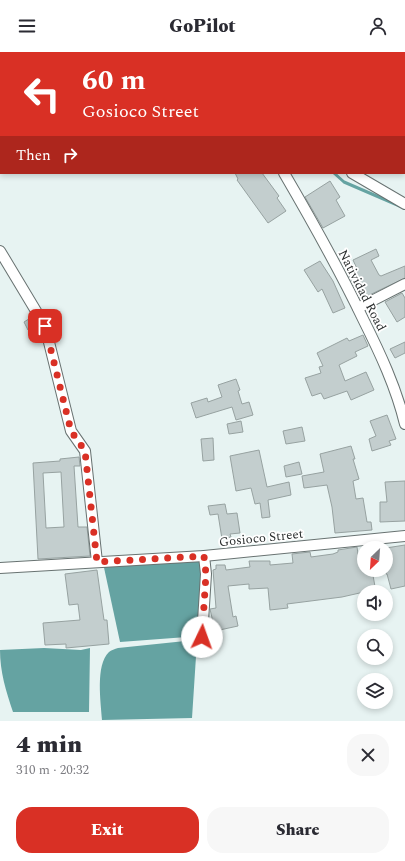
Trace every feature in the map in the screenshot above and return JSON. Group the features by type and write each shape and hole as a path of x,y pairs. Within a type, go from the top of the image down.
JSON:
{"street":[{"name":"Natividad Road","path":"285,174 324,242 358,308 382,358 400,402 405,424"},
{"path":"354,174 405,204"},
{"path":"0,251 45,326 71,431 85,451 97,562"},
{"path":"358,308 405,284"},
{"name":"Gosioco Street","path":"0,568 204,556 405,536"},
{"path":"202,637 206,574 204,556"}],"water":[{"path":"202,560 200,636 120,642 103,563"},
{"path":"197,641 192,718 102,720 100,675 105,658 109,652 118,648"},
{"path":"44,648 81,650 90,648 89,712 13,712 2,674 0,650"}],"building":[{"path":"236,174 263,174 279,196 277,198 286,211 268,223 237,180 238,179"},
{"path":"330,181 340,197 336,200 345,216 323,228 305,197"},
{"path":"376,249 379,256 371,260 379,275 381,276 405,266 405,278 361,299 349,276 358,271 353,260"},
{"path":"320,261 333,281 345,308 333,313 322,289 318,292 304,270"},
{"path":"402,293 405,298 405,317 397,322 385,302"},
{"path":"32,317 37,325 28,330 24,322"},
{"path":"363,335 368,346 355,352 357,356 339,365 345,381 366,372 374,390 351,400 347,391 324,399 321,393 312,396 305,378 321,373 319,367 323,366 317,353 347,338 349,341"},
{"path":"405,342 405,353 395,358 390,349"},
{"path":"236,379 240,390 238,391 242,404 249,402 253,415 236,420 232,407 196,418 191,403 207,398 208,402 222,397 218,385"},
{"path":"387,415 396,439 389,441 391,445 372,451 369,439 376,436 370,421"},
{"path":"241,421 243,432 229,434 227,424"},
{"path":"302,427 305,441 286,444 283,431"},
{"path":"213,438 214,460 203,461 201,439"},
{"path":"351,446 359,479 353,481 356,499 363,498 367,522 371,522 372,530 335,533 332,507 327,485 304,488 302,476 324,472 320,454"},
{"path":"259,450 267,487 289,482 291,495 268,500 270,517 262,518 260,503 255,504 251,488 236,491 230,456"},
{"path":"79,457 80,466 74,466 78,527 87,527 90,556 38,559 33,463 60,461 60,459","holes":["61,472 64,527 46,528 43,473"]},
{"path":"299,462 302,474 286,477 284,466"},
{"path":"405,481 405,521 380,522 380,502 387,502 385,482"},
{"path":"225,504 227,514 237,513 240,533 230,534 231,537 222,539 218,514 210,515 208,506"},
{"path":"405,545 405,586 393,589 393,585 390,585 388,577 393,577 393,547"},
{"path":"357,547 357,577 373,577 375,585 357,585 357,594 287,604 288,608 270,610 268,588 249,589 249,584 228,586 233,617 236,616 238,626 215,631 210,609 216,608 213,570 216,569 216,565 225,565 226,570 250,567 249,561 270,561 270,565 293,563 292,554 310,552 311,557 333,554 338,552 338,550"},
{"path":"97,570 104,620 107,620 109,644 66,648 66,644 45,645 43,623 80,620 78,604 69,605 65,574"}],"waterway":[{"path":"335,174 344,182 402,207"}],"route":[{"path":"45,326 71,431 85,451 97,562 204,556 206,574 202,637"}]}
